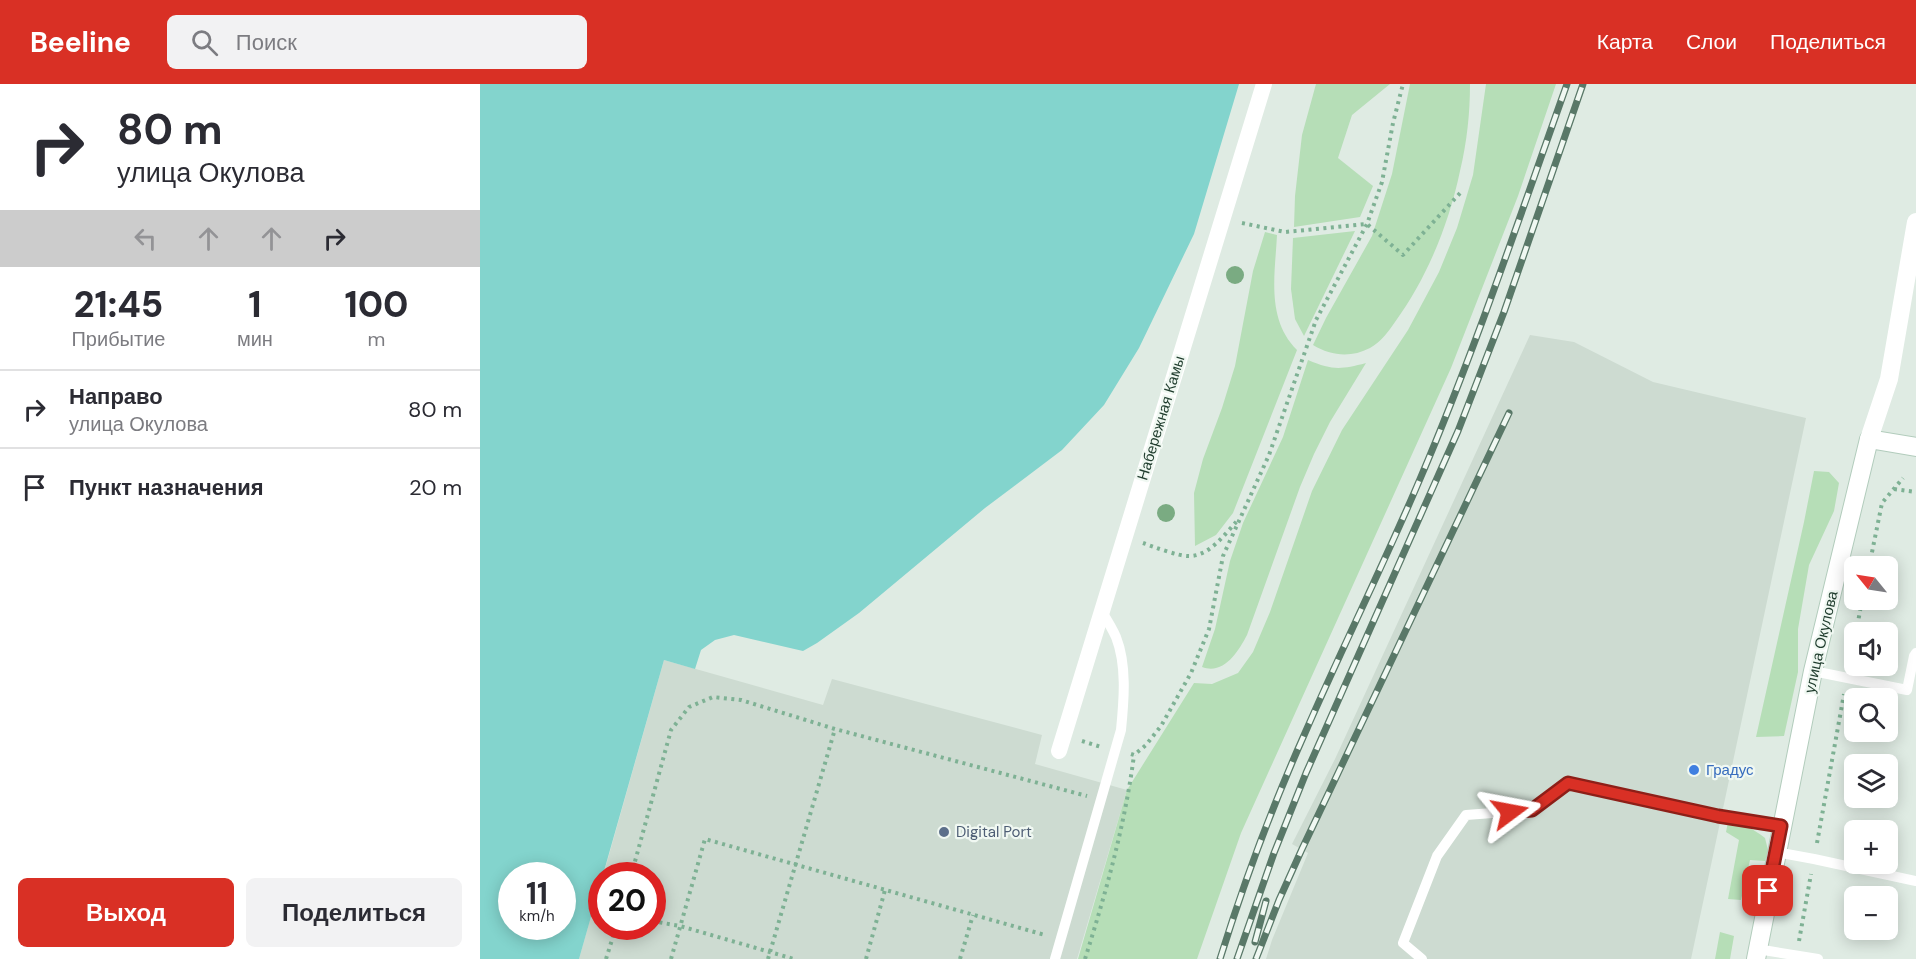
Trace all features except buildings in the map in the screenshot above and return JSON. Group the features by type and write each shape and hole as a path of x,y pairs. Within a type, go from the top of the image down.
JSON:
{"main road":[{"name":"улица Окулова","path":"1757,954 1813,671 1869,439 1889,379 1916,222"},
{"path":"1869,439 1916,447"}],"street":[{"name":"Набережная Камы","path":"1059,752 1263,84"}],"lane":[{"path":"1055,959 1121,730 1124,698 1123,667 1116,638 1102,612"},
{"path":"1813,671 1846,678 1893,683 1911,691 1916,653"},
{"path":"1422,959 1403,943 1437,856 1466,815 1532,810 1568,783 1718,816 1781,826"},
{"path":"1776,852 1916,881"},
{"path":"1757,954 1796,955 1818,959"}],"path":[{"path":"1085,959 1109,881 1128,799 1134,755 1146,745 1161,726 1191,673 1209,629 1223,556 1269,455 1316,320 1367,224 1382,182 1403,84"},
{"path":"1222,219 1285,232 1367,224 1403,255 1461,192"},
{"path":"1871,556 1882,503 1904,478"},
{"path":"1894,489 1916,492"},
{"path":"1143,544 1188,556 1202,553 1220,540 1240,517"},
{"path":"1796,955 1846,678"},
{"path":"635,862 671,730 689,707 713,697 741,700 835,729 1091,797 1093,789"},
{"path":"768,959 835,729"},
{"path":"1101,756 1105,738"},
{"path":"1076,739 1094,745"},
{"path":"1103,748 1134,755"},
{"path":"671,959 705,839 1051,937"},
{"path":"866,959 885,890"},
{"path":"960,959 973,915"},
{"path":"666,924 794,959"},
{"path":"606,959 612,940"}],"shaded area":[{"path":"1530,335 1574,342 1653,382 1806,418 1691,959 1266,959 1308,853 1292,844 1335,759"},
{"path":"664,660 823,705 832,679 1042,735 1035,764 1127,790 1077,959 579,959 588,927 588,940 666,940 666,862 607,862"}],"green space":[{"path":"1316,84 1390,84 1352,115 1338,158 1373,186 1360,217 1294,227 1302,135"},
{"path":"1410,84 1470,84 1465,149 1450,211 1427,269 1407,305 1378,343 1356,353 1327,352 1313,345 1372,236 1392,174"},
{"path":"1486,84 1556,84 1518,196 1451,368 1241,833 1197,959 1078,959 1127,790 1194,683 1212,684 1238,673 1253,652 1270,612 1312,491 1342,430 1408,330 1439,272 1457,228 1473,175"},
{"path":"1355,231 1304,336 1295,319 1291,289 1293,238"},
{"path":"1265,232 1277,235 1274,281 1277,311 1287,338 1297,350 1233,513 1216,535 1195,546 1194,493 1203,459 1235,366 1253,271"},
{"path":"1308,360 1336,368 1366,363 1330,422 1314,454 1247,635 1235,655 1224,665 1210,669 1202,667 1215,629 1230,561 1243,523 1283,437"},
{"path":"1814,471 1829,472 1839,483 1834,511 1809,565 1798,629 1798,672 1784,736 1756,737 1804,522"},
{"path":"1728,822 1748,827 1765,838 1768,850 1765,861 1750,860 1741,900 1728,899 1739,840 1726,832"},
{"path":"1720,932 1734,936 1730,959 1715,959"}],"water":[{"path":"480,84 1239,84 1194,234 1139,348 1104,405 1062,450 985,508 859,613 803,651 734,635 715,640 701,650 695,669 664,660 607,862 588,862 588,927 579,959 480,959"}],"railway":[{"path":"1220,959 1281,789 1406,511 1460,381 1567,84"},
{"path":"1237,959 1274,853 1306,773 1458,431 1504,312 1583,84"},
{"path":"1256,959 1302,849 1509,413"},
{"path":"1255,942 1266,901"}],"place":[{"name":"Градус","path":"1694,770"},
{"name":"Digital Port","path":"944,832"}],"route":[{"path":"1510,812 1532,810 1568,783 1718,816 1781,826 1768,891"}]}
